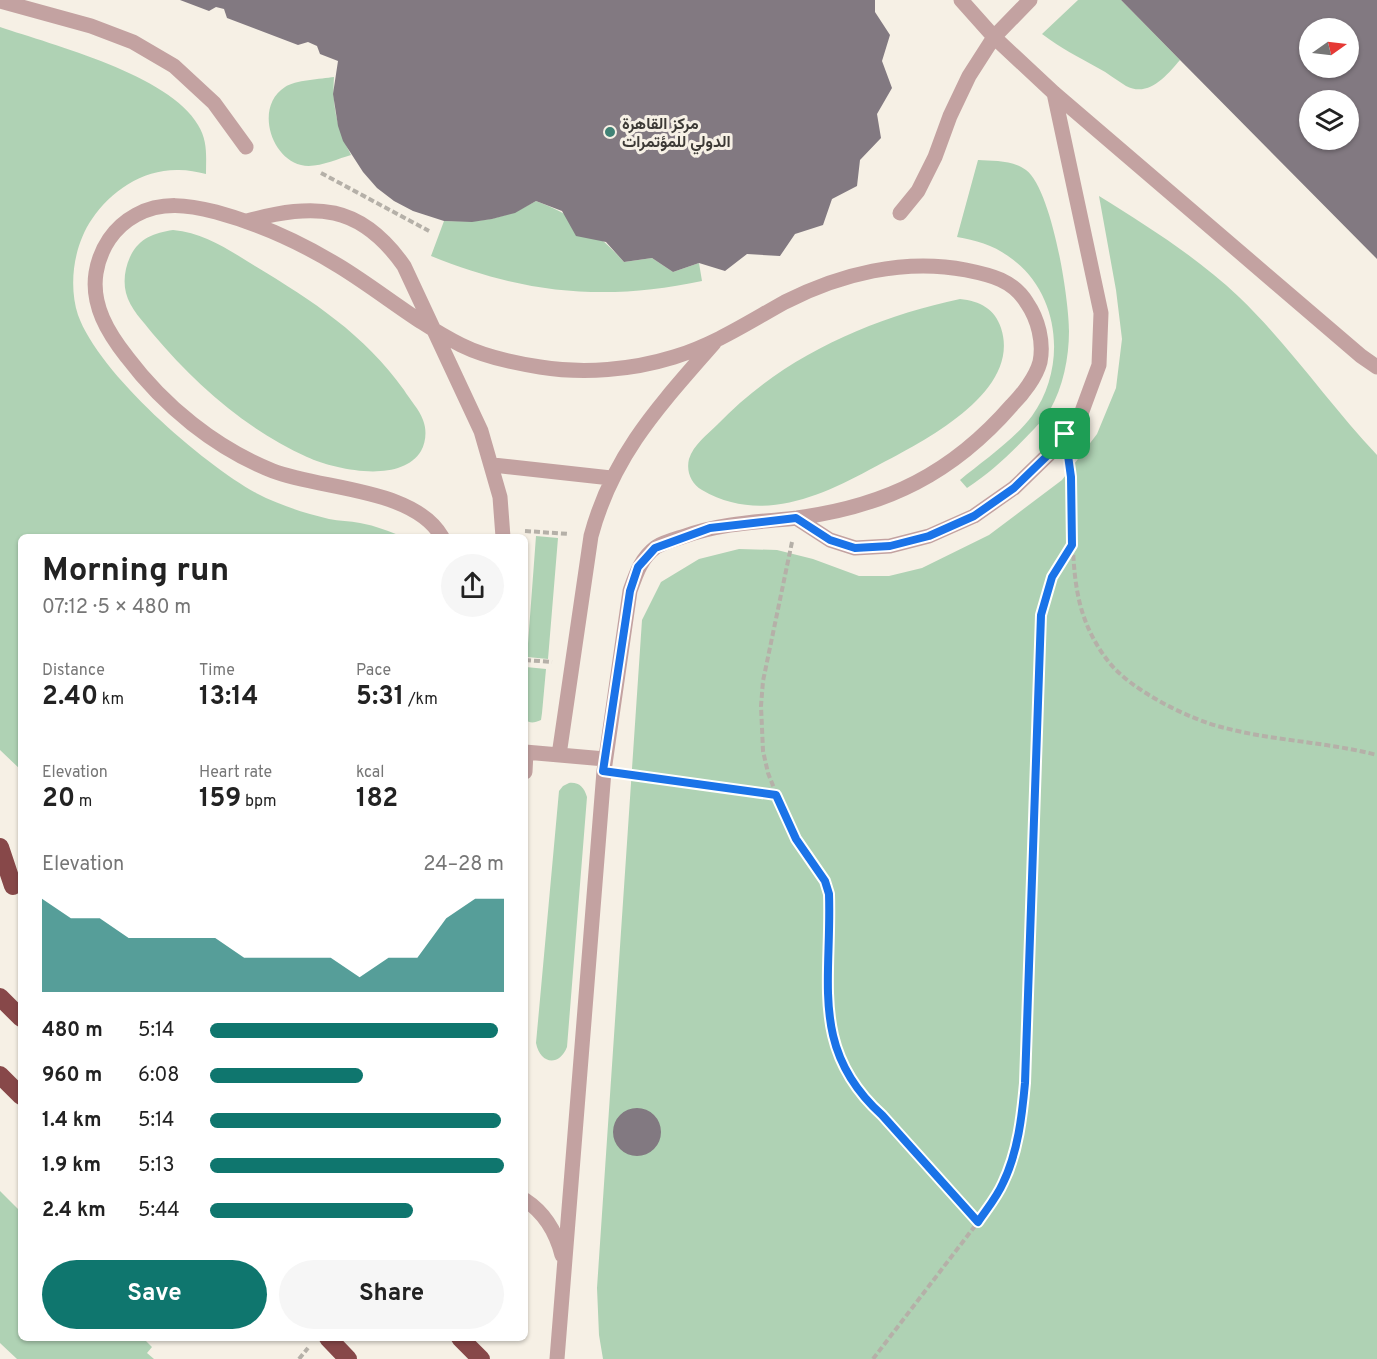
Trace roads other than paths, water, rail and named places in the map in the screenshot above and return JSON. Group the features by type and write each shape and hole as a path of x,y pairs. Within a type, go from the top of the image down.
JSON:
{"highway":[{"path":"0,847 17,889"},
{"path":"0,872 17,889"},
{"path":"0,997 18,1015"},
{"path":"0,1075 18,1093"},
{"path":"331,1341 348,1359"},
{"path":"463,1341 481,1359"}],"lane":[{"path":"961,0 994,37 1054,93 1377,367"},
{"path":"900,213 918,191 969,76 994,37 1030,0"},
{"path":"0,1 91,26 133,42 174,66 214,103 246,147"},
{"path":"796,518 830,540 855,548 890,546 929,536 974,516 1014,488 1049,454 1081,414 1099,365 1101,313 1054,93"},
{"path":"441,534 421,513 396,502 274,472 217,441 190,422 143,378 105,325 96,303 95,279 100,256 111,236 128,219 149,208 172,204 196,207 247,220 296,241 332,262 464,347 505,360 547,368 590,370 633,366 674,357 715,342 789,301 828,283 870,271 914,266 957,268 1000,277 1026,299 1040,329 1040,363 1024,392 989,432 947,466 900,492 849,509 710,528 655,548 638,567 630,591 604,765 557,1359"},
{"path":"247,220 284,211 310,209 336,213 362,224 392,249 404,266 481,431 500,497 503,534"},
{"path":"559,755 591,536 597,513 611,478 625,453 659,406 715,342"},
{"path":"492,465 611,478"},
{"path":"528,752 559,755 604,765"},
{"path":"528,1202 535,1206 549,1222 559,1242 564,1263"}],"place":[{"name":"مركز القاهرة الدولي للمؤتمرات","path":"610,132"}]}
